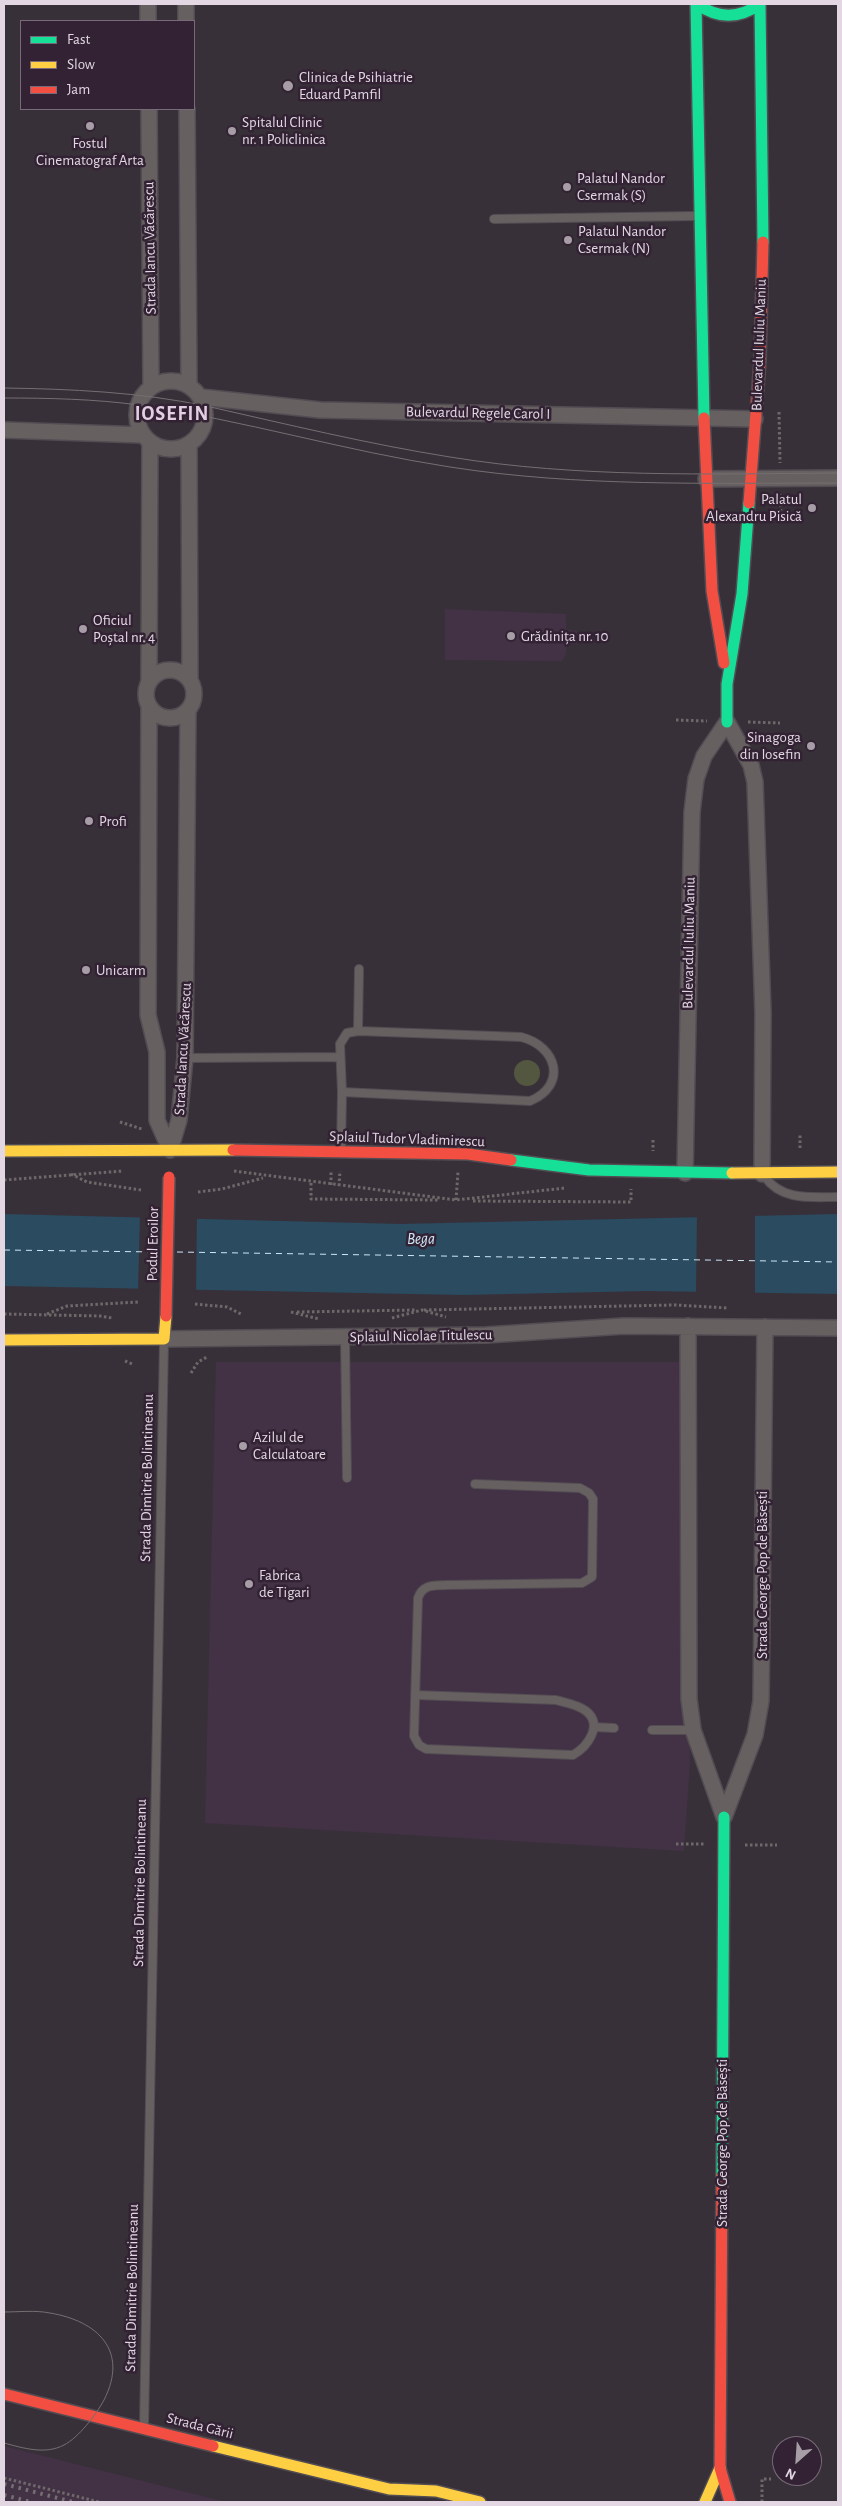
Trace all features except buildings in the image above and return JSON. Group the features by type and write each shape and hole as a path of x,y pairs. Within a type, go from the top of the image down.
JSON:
{"main road":[{"path":"696,4 711,13 728,16 745,14 760,4"},
{"name":"Bulevardul Iuliu Maniu","path":"696,4 697,216 706,479 712,590 727,684 727,722"},
{"name":"Bulevardul Iuliu Maniu","path":"727,684 742,594 760,361 762,222 760,4"},
{"name":"Splaiul Tudor Vladimirescu","path":"4,1151 169,1164 341,1151 468,1154 589,1170 762,1174 838,1172"},
{"name":"Podul Eroilor","path":"164,1339 169,1164"},
{"name":"Splaiul Nicolae Titulescu","path":"4,1340 164,1339"},
{"name":"Strada George Pop de Băsești","path":"724,1818 720,2468 730,2502"},
{"name":"Strada Gării","path":"4,2394 389,2489 436,2491 480,2502"},
{"name":"Strada George Pop de Băsești","path":"705,2502 720,2468"},
{"name":"Strada Gării","path":"389,2489 411,2502"}],"street":[{"path":"148,4 148,20"},
{"path":"186,4 186,20"},
{"name":"Strada Iancu Văcărescu","path":"149,110 151,387"},
{"path":"187,110 189,385"},
{"path":"4,430 147,438 169,449 189,445 201,433 204,425 205,406 201,397 189,385 170,381 151,387 142,396 138,405 137,415 147,438 149,680 145,694 149,707 164,718 182,716 188,710 194,695 190,679 189,445"},
{"name":"Bulevardul Regele Carol I","path":"201,397 320,410 755,419"},
{"path":"706,479 838,478"},
{"path":"149,680 164,670 174,669 190,679"},
{"name":"Strada Iancu Văcărescu","path":"149,707 148,1015 157,1052 157,1120 169,1164"},
{"name":"Strada Iancu Văcărescu","path":"169,1164 179,1120 185,1058 188,710"},
{"name":"Bulevardul Iuliu Maniu","path":"685,1173 692,812 696,779 704,756 727,722 751,765 755,782 762,1013 762,1174"},
{"name":"Splaiul Nicolae Titulescu","path":"164,1339 486,1335 624,1326 838,1328"},
{"name":"Strada George Pop de Băsești","path":"688,1326 689,1699 693,1730 724,1818"},
{"name":"Strada George Pop de Băsești","path":"724,1818 755,1735 762,1701 765,1327"}],"lane":[{"path":"494,219 697,216"},
{"path":"358,1031 359,969"},
{"path":"341,1151 342,1092 340,1044 344,1035 358,1031 521,1037 534,1042 546,1051 553,1062 554,1075 543,1093 530,1101 342,1092"},
{"path":"185,1058 340,1057"},
{"path":"762,1174 770,1185 782,1193 795,1196 838,1197"},
{"path":"345,1337 347,1478"},
{"name":"Strada Dimitrie Bolintineanu","path":"144,2428 164,1339"},
{"path":"416,1694 556,1700 575,1705 587,1712 594,1727 592,1735 584,1749 573,1755 426,1749 419,1745 414,1736 418,1598 421,1590 427,1586 582,1583 592,1578 593,1499 589,1493 580,1488 475,1484"},
{"path":"594,1727 614,1728"},
{"path":"652,1730 693,1730"}],"path":[{"path":"779,408 781,516"},
{"path":"120,1122 135,1126"},
{"path":"800,1134 800,1148"},
{"path":"652,1140 652,1151"},
{"path":"331,1185 332,1167"},
{"path":"339,1186 340,1168"},
{"path":"456,1200 458,1169"},
{"path":"4,1180 70,1174 87,1182 140,1190"},
{"path":"198,1192 222,1189 266,1177 456,1200 552,1191 568,1187"},
{"path":"311,1183 311,1199 631,1202 631,1186"},
{"path":"44,1315 67,1306 138,1302"},
{"path":"195,1304 227,1307 241,1314"},
{"path":"291,1312 675,1305"},
{"path":"4,1314 100,1316 116,1319"},
{"path":"191,1373 198,1362 207,1357"},
{"path":"122,1360 132,1364"},
{"path":"4,2478 99,2502"},
{"path":"762,2502 762,2478 771,2479"}],"shaded area":[{"name":"Grădinița nr. 10","path":"445,609 566,614 566,630 577,631 577,644 566,644 566,654 562,661 445,660"},
{"path":"216,1362 685,1362 690,1763 684,1851 205,1823"},
{"path":"4,2446 226,2502 4,2502"}],"green space":[{"path":"527,1060 536,1064 540,1073 536,1082 527,1086 518,1082 514,1073 518,1064"}],"water":[{"name":"Bega","path":"4,1214 401,1224 838,1214 838,1294 647,1291 463,1295 4,1286"}],"pier":[{"path":"755,1212 755,1296 696,1294 697,1214"},
{"path":"140,1215 197,1216 196,1292 138,1291"}],"ferry route":[{"path":"4,1250 158,1252"},
{"path":"177,1252 838,1262"}],"tram line":[{"path":"4,388 105,392 156,397 389,446 498,464 595,472 838,473"},
{"path":"4,398 72,399 139,405 178,411 372,453 450,467 546,478 692,483 838,483"},
{"path":"4,2312 44,2312 67,2317 82,2323 95,2331 104,2341 111,2353 113,2367 111,2383 101,2406 86,2426 69,2442 49,2450 26,2448 4,2443"}],"railway":[{"path":"4,2484 73,2502"},
{"path":"4,2495 31,2502"}],"traffic: fast":[{"path":"696,4 704,418"},
{"path":"697,4 721,15 736,15 760,4"},
{"path":"760,4 763,242"},
{"path":"727,722 727,684 742,594 749,503"},
{"path":"511,1160 589,1170 732,1173"},
{"path":"722,2176 724,1817"}],"traffic: slow":[{"path":"4,1151 233,1150"},
{"path":"732,1173 838,1172"},
{"path":"4,1340 164,1339 166,1316"},
{"path":"213,2446 389,2489 436,2491 480,2502"},
{"path":"705,2502 720,2468"}],"traffic: jam":[{"path":"749,503 760,361 763,242"},
{"path":"704,418 712,591 724,663"},
{"path":"233,1150 468,1154 511,1160"},
{"path":"166,1316 169,1177"},
{"path":"722,2176 720,2468 730,2502"},
{"path":"4,2394 213,2446"}],"place":[{"name":"Clinica de Psihiatrie Eduard Pamfil","path":"288,86"},
{"name":"Fostul Cinematograf Arta","path":"90,126"},
{"name":"Spitalul Clinic nr. 1 Policlinica","path":"232,131"},
{"name":"Palatul Nandor Csermak (S)","path":"567,187"},
{"name":"Palatul Nandor Csermak (N)","path":"568,240"},
{"name":"Palatul Alexandru Pisică","path":"812,508"},
{"name":"Oficiul Poștal nr. 4","path":"83,629"},
{"name":"Grădinița nr. 10","path":"511,636"},
{"name":"Sinagoga din Iosefin","path":"811,746"},
{"name":"Profi","path":"89,821"},
{"name":"Unicarm","path":"86,970"},
{"name":"Azilul de Calculatoare","path":"243,1446"},
{"name":"Fabrica de Tigari","path":"249,1584"}],"district":[{"name":"IOSEFIN","path":"172,414"}]}
